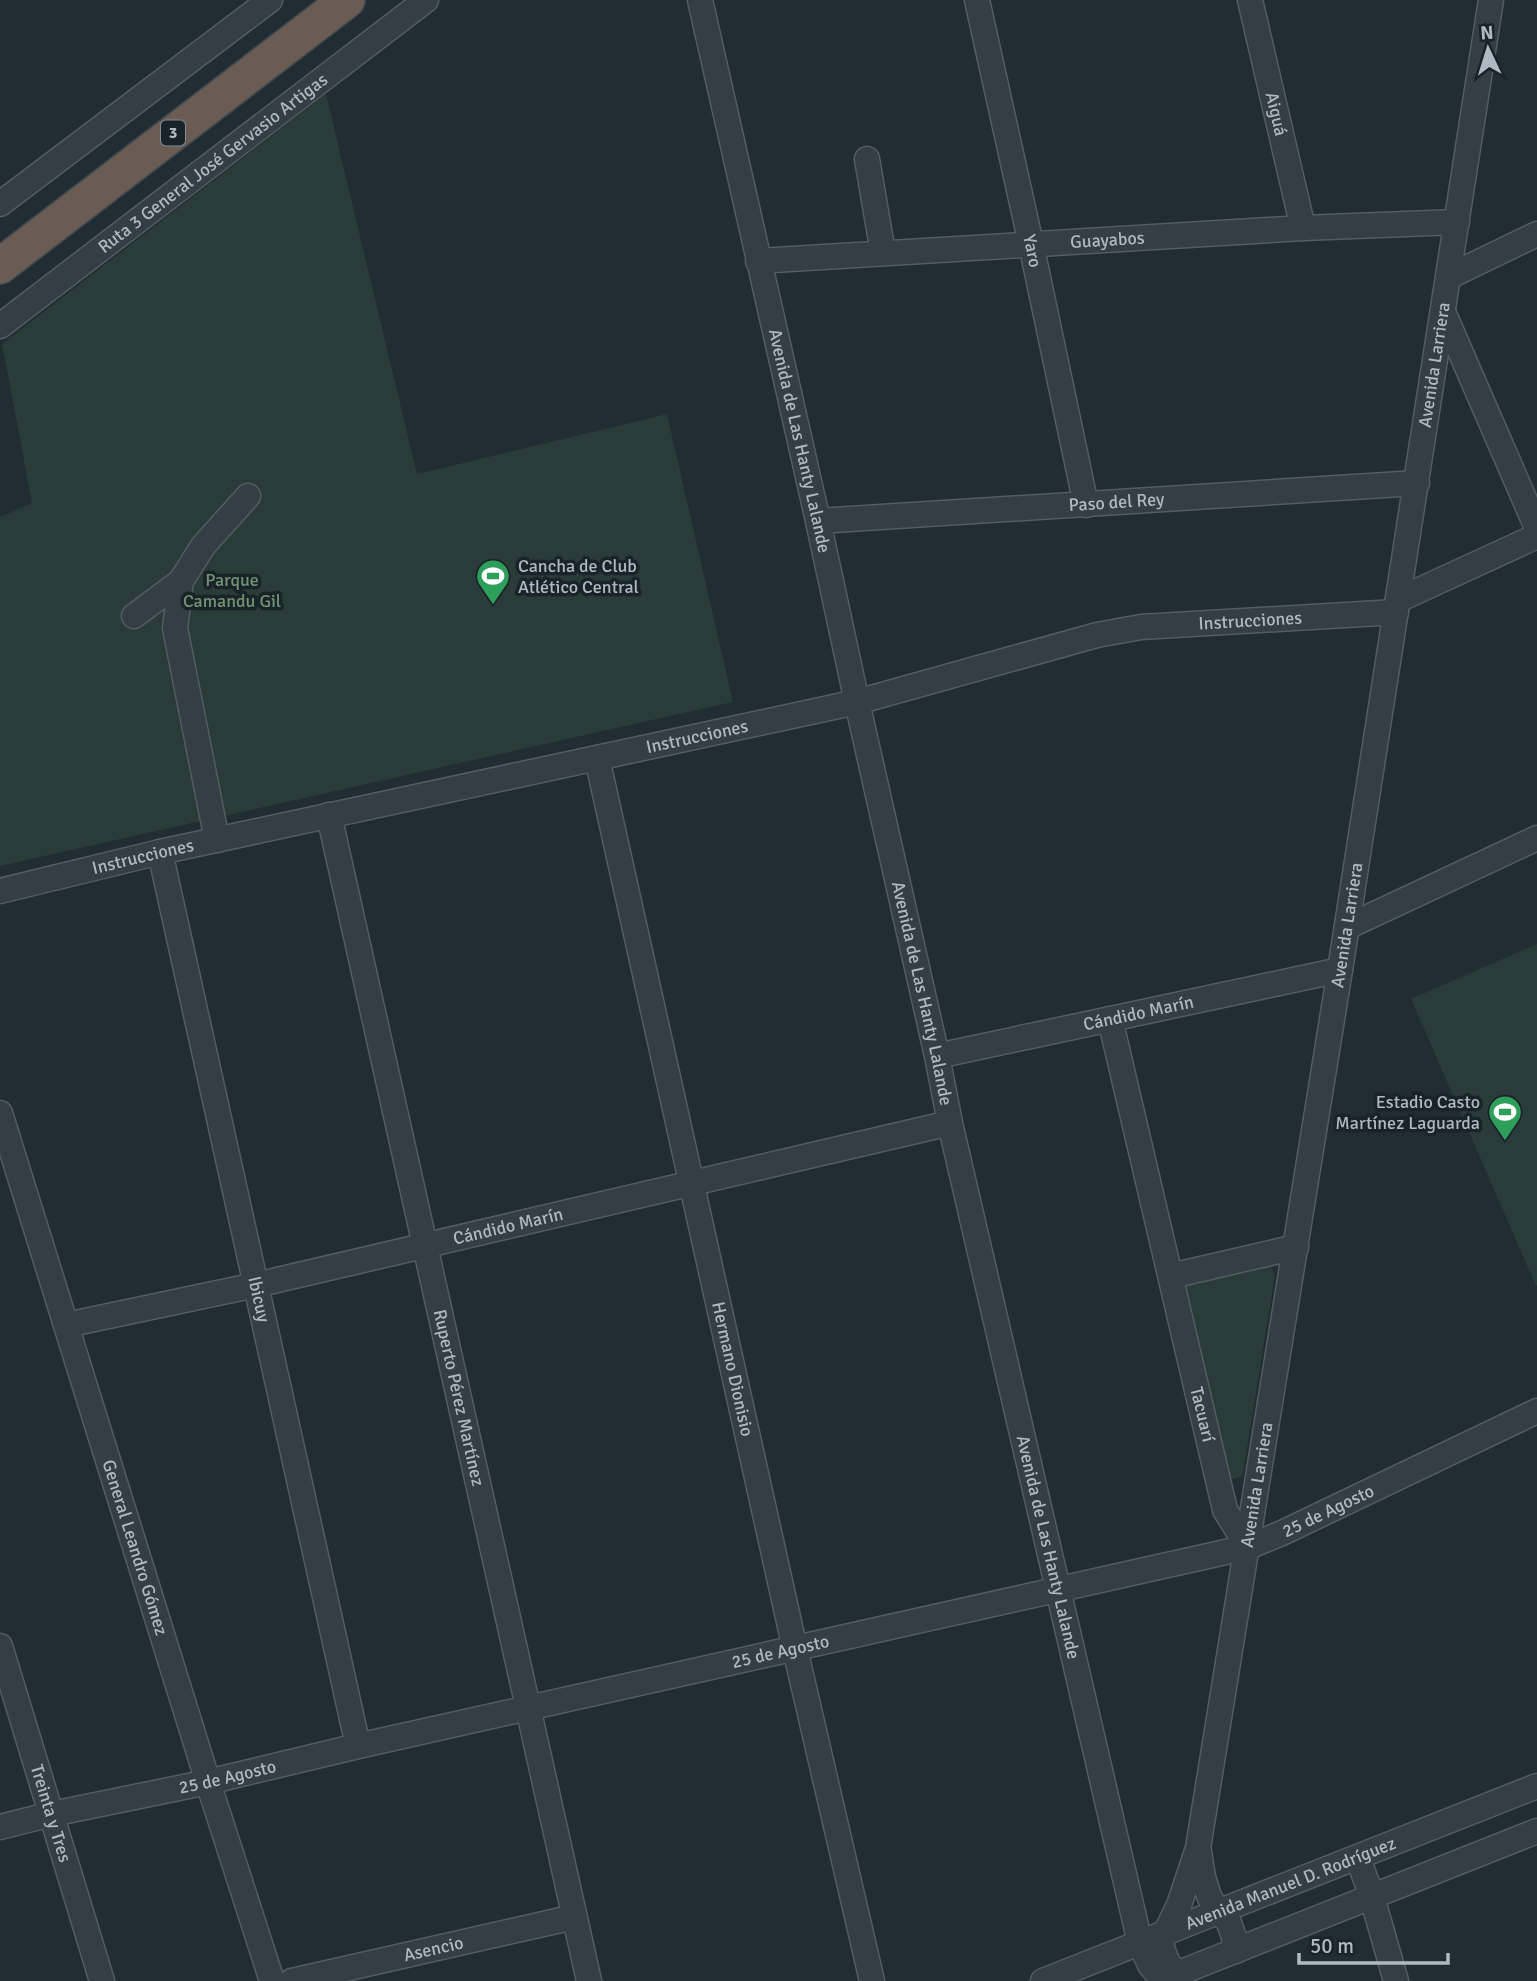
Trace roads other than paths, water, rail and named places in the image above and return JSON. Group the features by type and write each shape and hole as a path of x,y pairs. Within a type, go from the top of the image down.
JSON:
{"highway":[{"name":"3","path":"0,267 347,0"}],"street":[{"path":"0,204 270,0"},
{"name":"Ruta 3 General José Gervasio Artigas","path":"0,326 426,0"},
{"name":"Avenida de Las Hanty Lalande","path":"700,0 950,1123 1140,1942 1150,1965 1167,1978"},
{"name":"Yaro","path":"976,0 1086,505"},
{"name":"Aiguá","path":"1250,0 1303,228"},
{"name":"Avenida Larriera","path":"1165,1933 1179,1905 1198,1848 1347,927 1491,0"},
{"path":"867,159 883,253"},
{"name":"Guayabos","path":"758,261 1303,228 1457,222"},
{"path":"1448,277 1537,234"},
{"path":"1443,313 1537,528"},
{"name":"Paso del Rey","path":"818,521 1417,484"},
{"path":"134,616 181,582 203,546 248,496"},
{"name":"Instrucciones","path":"0,891 160,852 857,702 1097,635 1141,627 1397,606 1537,536"},
{"path":"181,582 175,628 217,840"},
{"name":"Hermano Dionisio","path":"597,758 795,1649 872,1981"},
{"name":"Ruperto Pérez Martínez","path":"328,815 589,1981"},
{"path":"1347,927 1537,838"},
{"name":"Ibicuy","path":"160,852 358,1746"},
{"name":"Cándido Marín","path":"937,1056 1340,970"},
{"name":"Tacuarí","path":"1110,1019 1225,1510 1248,1547"},
{"name":"General Leandro Gómez","path":"0,1113 9,1170 66,1325 272,1981"},
{"name":"Cándido Marín","path":"66,1325 256,1285 950,1123"},
{"path":"1171,1276 1296,1247"},
{"name":"25 de Agosto","path":"0,1827 1248,1547 1536,1416"},
{"name":"Treinta y Tres","path":"0,1646 102,1981"},
{"name":"Avenida Manuel D. Rodríguez","path":"1043,1981 1537,1786"},
{"path":"1165,1933 1162,1948 1168,1963 1167,1978 1537,1831"},
{"name":"Avenida Larriera","path":"1198,1848 1209,1896 1217,1912 1228,1920 1236,1951"},
{"path":"1358,1858 1372,1896 1391,1980"},
{"name":"Asencio","path":"292,1981 574,1917"}],"place":[{"name":"Cancha de Club Atlético Central","path":"493,606"},
{"name":"Estadio Casto Martínez Laguarda","path":"1505,1142"}],"park label":[{"name":"Parque Camandu Gil","path":"232,590"}]}
